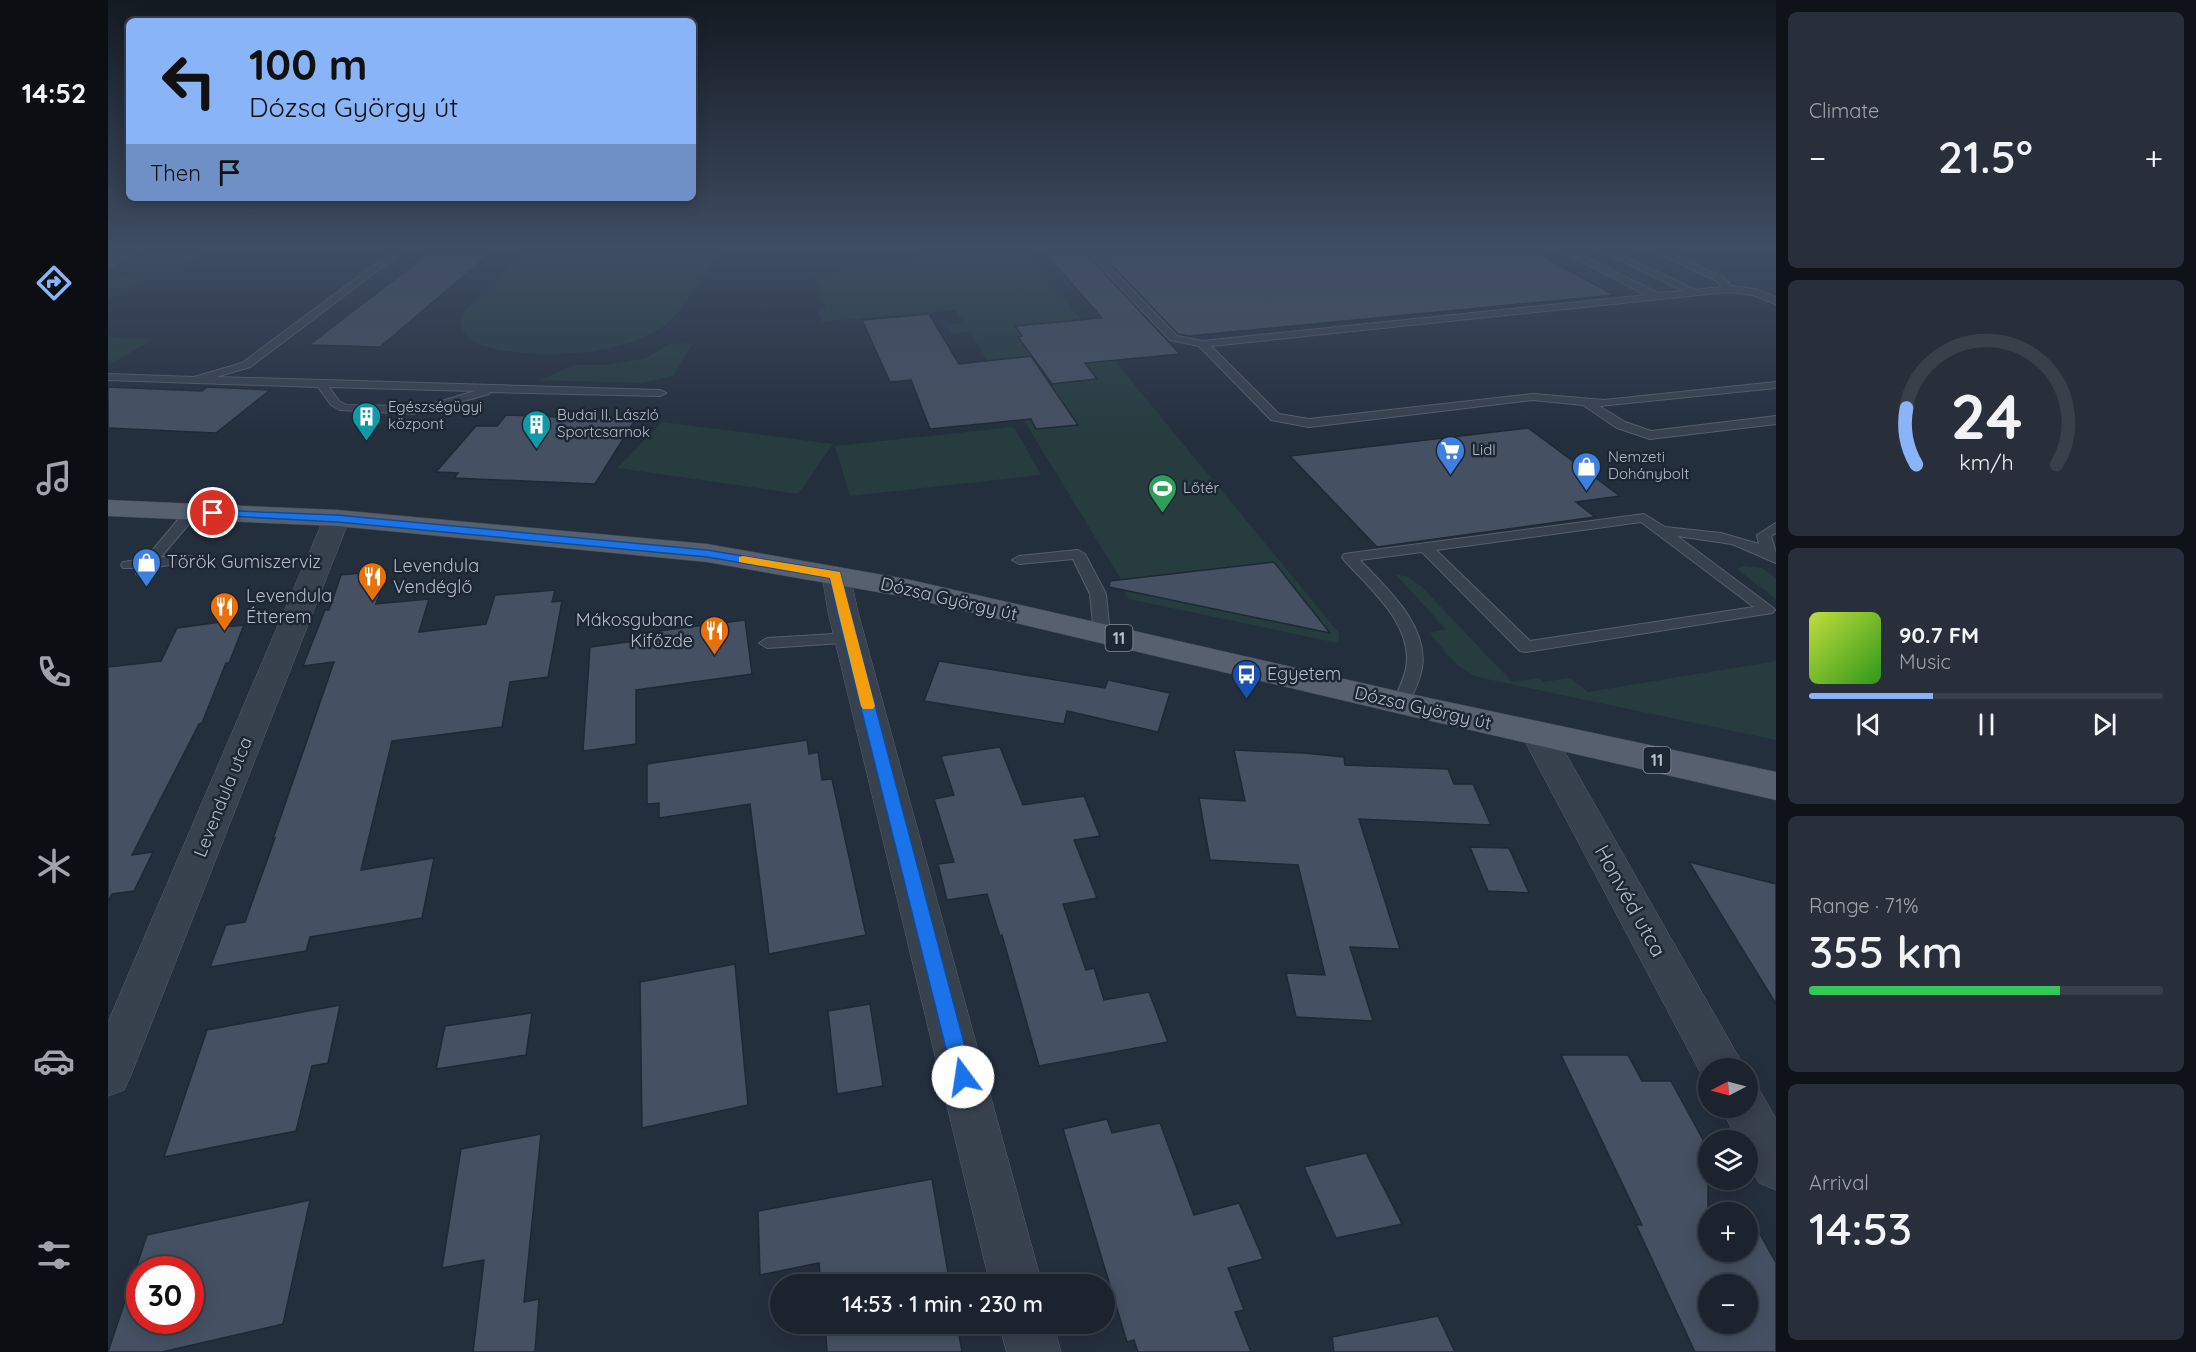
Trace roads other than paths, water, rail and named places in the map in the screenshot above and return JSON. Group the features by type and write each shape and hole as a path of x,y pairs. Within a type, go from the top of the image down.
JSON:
{"main road":[{"name":"Dózsa György út","path":"108,508 337,519 707,553 906,588 1401,703 1776,786"}],"street":[{"name":"Levendula utca","path":"108,1075 337,519"},
{"path":"836,575 1013,1274"},
{"name":"Honvéd utca","path":"1538,734 1716,1058"},
{"path":"1750,1118 1776,1166"},
{"path":"1029,1334 1034,1352"}],"lane":[{"path":"195,380 246,365 321,309"},
{"path":"1146,309 1174,338 1203,344 1531,309"},
{"path":"1203,344 1275,417 1309,423 1533,397 1604,403 1776,385"},
{"path":"108,377 660,393"},
{"path":"320,382 335,403 344,408 412,411 499,387"},
{"path":"1585,402 1621,426 1650,435 1776,420"},
{"path":"146,569 192,512"},
{"path":"1401,703 1414,666 1411,639 1396,609 1349,557 1644,518 1767,610 1526,647 1425,547"},
{"path":"1772,556 1764,535 1776,527"},
{"path":"1663,531 1718,535 1772,556"},
{"path":"1019,560 1078,554 1098,594 1102,634"},
{"path":"128,565 146,569 187,559"},
{"path":"768,643 804,639 851,639"}],"place":[{"name":"Egészségügyi központ","path":"367,442"},
{"name":"Budai II. László Sportcsarnok","path":"536,450"},
{"name":"Lidl","path":"1451,476"},
{"name":"Nemzeti Dohánybolt","path":"1587,492"},
{"name":"Lőtér","path":"1162,514"},
{"name":"Török Gumiszerviz","path":"146,588"},
{"name":"Levendula Vendéglő","path":"372,602"},
{"name":"Levendula Étterem","path":"225,632"},
{"name":"Mákosgubanc Kifőzde","path":"714,656"},
{"name":"Egyetem","path":"1246,700"}]}
